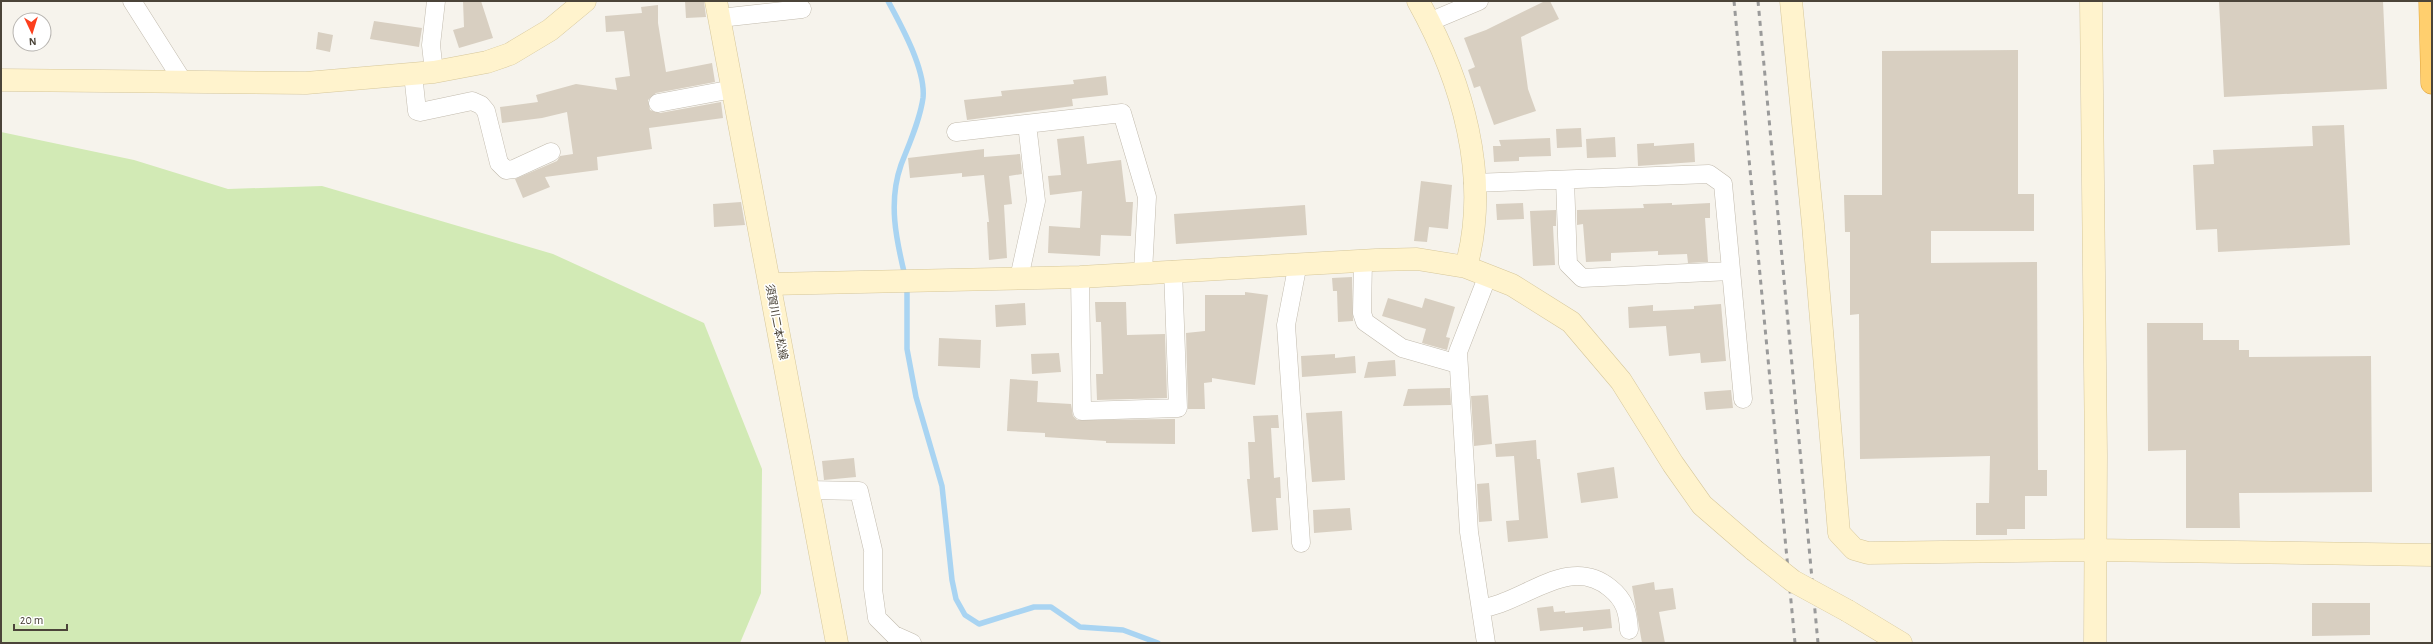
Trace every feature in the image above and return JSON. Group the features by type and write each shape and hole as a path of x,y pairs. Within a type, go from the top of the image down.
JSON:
{"highway":[{"path":"2430,1 2432,83"}],"street":[{"path":"132,1 184,83"},
{"path":"144,19 149,1"},
{"path":"434,72 431,45 436,1"},
{"path":"1,80 306,83 434,72 487,62 510,54 550,30 585,1"},
{"path":"1418,1 1444,53 1469,128 1475,222 1466,267"},
{"path":"1429,22 1480,1"},
{"path":"1791,1 1814,224 1839,533 1854,549 1868,553 2094,550 2432,555"},
{"path":"2091,1 2096,455 2094,550 2095,643"},
{"path":"718,9 802,10"},
{"name":"須賀川二本松線","path":"718,9 837,643"},
{"path":"413,74 416,111 420,112 472,100 481,105 486,111 499,163 506,170 514,169 551,152"},
{"path":"658,103 733,89"},
{"path":"956,132 1122,113 1147,197 1143,272"},
{"path":"1018,278 1036,201 1027,124"},
{"path":"1473,183 1709,174 1723,184 1743,398"},
{"path":"1565,180 1568,264 1582,278 1731,271"},
{"path":"770,284 1080,277 1173,270 1363,260 1417,259 1466,267 1512,285 1571,322 1621,381 1673,464 1702,505 1754,550 1793,580 1901,643"},
{"path":"1363,260 1362,313 1365,322 1402,348 1458,364"},
{"path":"1298,263 1286,325 1301,543"},
{"path":"1080,277 1082,411 1178,408 1173,270"},
{"path":"1486,643 1469,532 1458,352 1488,275"},
{"path":"808,490 859,491 873,550 873,589 877,618 894,635 912,643"},
{"path":"1481,609 1505,602 1539,584 1565,577 1587,576 1606,584 1619,595 1626,607 1629,630"}],"green space":[{"path":"1,132 134,160 228,189 322,186 553,254 704,323 762,469 761,593 740,643 1,643"}],"building":[{"path":"463,1 481,1 493,38 459,48 453,30 464,27"},
{"path":"685,1 704,1 706,17 686,18"},
{"path":"1545,1 1550,1 1559,19 1521,37 1528,89 1536,111 1494,125 1480,86 1474,88 1468,70 1475,67 1464,38 1486,30"},
{"path":"2383,1 2387,89 2224,97 2219,2"},
{"path":"658,5 658,23 666,72 712,63 715,82 656,93 648,100 650,110 660,113 721,102 723,118 649,128 652,149 597,157 598,170 545,177 550,187 523,198 515,179 557,161 560,156 573,154 567,112 542,118 502,123 500,107 538,102 536,95 576,84 617,90 615,78 630,76 624,31 606,32 605,16 642,13 641,7"},
{"path":"374,21 422,28 419,47 370,39"},
{"path":"318,32 333,35 330,52 316,49"},
{"path":"2018,50 2018,194 2034,194 2034,231 1931,231 1931,263 2037,262 2038,470 2047,470 2047,496 2025,496 2025,529 2007,529 2007,535 1976,535 1976,503 1989,503 1990,456 1860,459 1859,314 1850,315 1850,232 1845,232 1844,195 1882,195 1882,51"},
{"path":"1106,76 1108,95 1072,99 1073,106 967,120 964,100 1002,96 1001,91 1074,84 1073,80"},
{"path":"2344,125 2350,245 2218,252 2217,229 2196,230 2193,165 2214,164 2213,150 2313,146 2312,126"},
{"path":"1581,128 1582,147 1557,148 1556,129"},
{"path":"1084,136 1087,164 1121,160 1126,202 1133,202 1131,236 1101,235 1100,256 1048,253 1049,226 1080,228 1082,191 1050,195 1048,176 1061,175 1057,139"},
{"path":"1615,137 1616,157 1587,158 1586,139"},
{"path":"1550,138 1551,156 1519,157 1519,161 1494,162 1493,146 1501,146 1499,140"},
{"path":"1654,143 1654,146 1694,143 1695,162 1638,166 1637,144"},
{"path":"984,149 984,157 1020,154 1022,174 1009,176 1012,204 1004,205 1007,258 989,260 987,222 989,222 984,175 962,177 962,173 910,178 908,158"},
{"path":"1421,181 1452,185 1448,229 1429,227 1427,242 1414,241"},
{"path":"741,202 745,225 714,227 713,204"},
{"path":"1523,203 1524,219 1497,220 1496,204"},
{"path":"1672,203 1672,205 1710,203 1710,218 1705,218 1708,262 1688,263 1687,254 1658,255 1658,251 1611,253 1611,261 1586,262 1583,224 1577,225 1577,210 1644,208 1643,204"},
{"path":"1305,205 1307,235 1176,244 1174,214"},
{"path":"1556,210 1556,226 1553,226 1555,265 1533,266 1530,211"},
{"path":"1352,277 1353,321 1338,322 1337,291 1333,291 1332,278"},
{"path":"1245,292 1268,295 1255,385 1212,378 1212,382 1204,383 1205,409 1188,409 1186,333 1205,331 1205,295 1245,295"},
{"path":"1388,298 1422,308 1425,298 1455,307 1446,337 1450,338 1447,350 1422,343 1426,329 1382,316"},
{"path":"1095,302 1126,302 1127,335 1165,334 1167,398 1097,400 1096,374 1103,374 1101,322 1096,322"},
{"path":"1025,303 1026,325 996,327 995,305"},
{"path":"1721,304 1726,361 1701,363 1700,353 1669,356 1666,326 1629,328 1628,307 1653,305 1653,311 1694,309 1694,306"},
{"path":"2147,323 2203,323 2203,340 2239,340 2239,350 2249,350 2249,357 2371,356 2372,492 2239,493 2240,528 2186,528 2186,450 2148,451"},
{"path":"939,338 981,340 980,368 938,366"},
{"path":"1059,353 1061,372 1032,374 1031,354"},
{"path":"1335,354 1335,358 1355,356 1356,373 1302,377 1301,356"},
{"path":"1395,360 1396,376 1364,378 1368,362"},
{"path":"1010,379 1038,381 1037,402 1071,404 1073,416 1077,420 1175,419 1175,444 1106,443 1106,441 1045,437 1045,433 1007,431"},
{"path":"1450,388 1451,405 1403,406 1408,389"},
{"path":"1731,390 1733,408 1706,410 1704,392"},
{"path":"1488,395 1492,444 1474,446 1471,396"},
{"path":"1342,411 1345,480 1312,482 1306,413"},
{"path":"1278,415 1279,428 1271,428 1274,478 1280,477 1281,498 1276,498 1278,530 1252,532 1247,479 1250,479 1248,442 1255,442 1253,416"},
{"path":"1536,440 1537,459 1540,459 1548,538 1508,542 1506,521 1519,520 1514,456 1496,457 1495,444"},
{"path":"854,458 856,477 824,480 822,461"},
{"path":"1614,467 1618,498 1581,503 1577,473"},
{"path":"1489,483 1492,521 1479,522 1477,484"},
{"path":"1350,508 1352,530 1314,533 1313,510"},
{"path":"1654,582 1655,590 1673,588 1676,609 1659,612 1665,643 1642,643 1632,586"},
{"path":"2312,603 2370,603 2370,635 2312,636"},
{"path":"1553,606 1554,612 1565,611 1565,613 1610,609 1612,628 1583,631 1583,627 1540,631 1537,608"}],"waterway":[{"path":"888,1 912,48 921,74 923,87 923,98 919,115 901,165 895,193 894,207 896,234 905,276"},
{"path":"907,286 907,349 916,397 942,486 952,580 956,599 965,615 979,624 1034,607 1051,607 1080,627 1123,630 1158,643"}],"railway":[{"path":"1734,1 1795,643"},
{"path":"1758,1 1818,643"}]}
